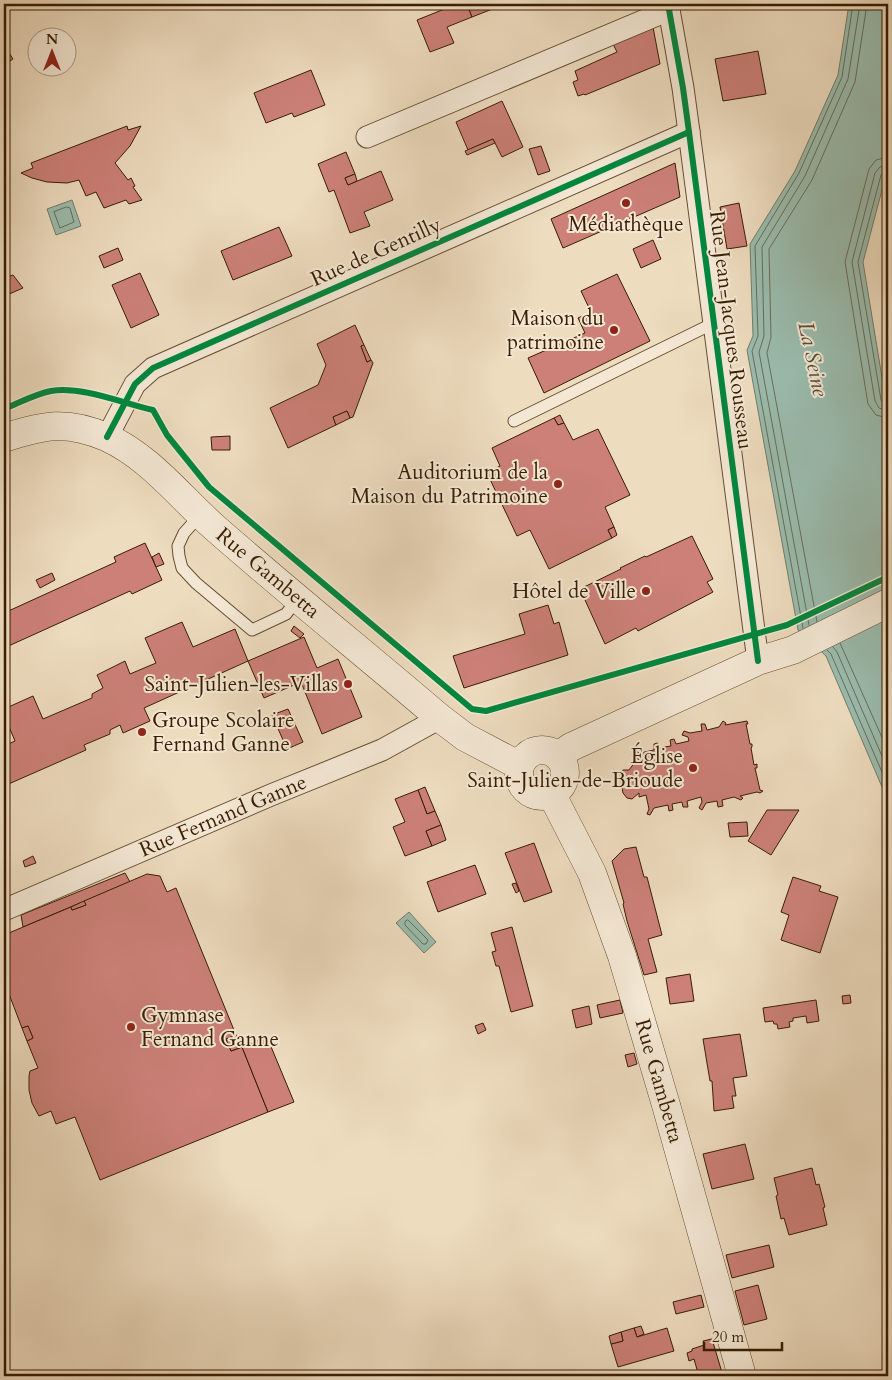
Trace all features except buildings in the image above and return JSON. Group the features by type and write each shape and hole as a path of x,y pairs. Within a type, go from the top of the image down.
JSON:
{"street":[{"name":"Rue Jean-Jacques Rousseau","path":"668,7 689,132 758,661"},
{"path":"368,137 668,7"},
{"name":"Rue de Gentilly","path":"107,438 135,384 153,368 689,132"},
{"name":"Rue Gambetta","path":"4,438 47,426 76,427 107,438 135,454 155,469 201,514 298,598 440,718 465,737 520,766"},
{"path":"558,756 571,747 758,661 793,650 888,603"},
{"name":"Rue Fernand Ganne","path":"4,910 271,795 382,750 440,718"},
{"path":"536,750 552,751 558,756 566,769 566,777 558,790 552,795 536,796 523,788 520,781 520,766 523,759 536,750"},
{"name":"Rue Gambetta","path":"552,795 592,873 622,956 742,1376"}],"lane":[{"path":"514,421 714,323"},
{"path":"201,514 184,533 178,546 178,556 182,568 196,583 252,630 286,614 298,598"}],"water":[{"name":"La Seine","path":"849,4 888,4 888,167 863,262 888,414 888,801 826,656 798,630 747,350 753,336 750,244 795,171 838,75"},
{"path":"72,200 81,226 56,235 47,209"},
{"path":"409,912 436,942 424,953 396,923"}],"cycle path":[{"path":"668,4 683,88 758,661"},
{"path":"107,437 135,384 153,368 689,132"},
{"path":"4,409 39,394 63,390 89,393 153,410 167,435 209,487 472,709 486,711 787,625 888,577"}],"place":[{"name":"Médiathèque","path":"626,203"},
{"name":"Maison du patrimoine","path":"614,330"},
{"name":"Auditorium de la Maison du Patrimoine","path":"558,484"},
{"name":"Hôtel de Ville","path":"646,591"},
{"name":"Saint-Julien-les-Villas","path":"348,684"},
{"name":"Groupe Scolaire Fernand Ganne","path":"142,732"},
{"name":"Église Saint-Julien-de-Brioude","path":"693,768"},
{"name":"Gymnase Fernand Ganne","path":"131,1027"}]}
